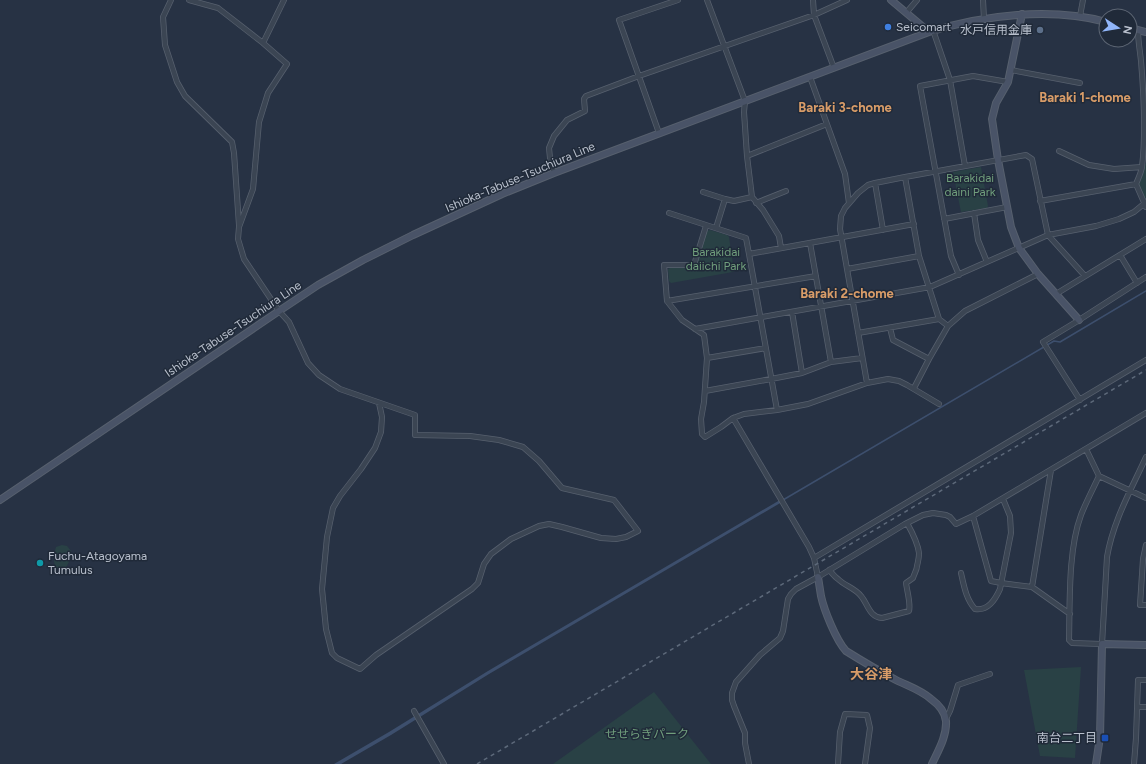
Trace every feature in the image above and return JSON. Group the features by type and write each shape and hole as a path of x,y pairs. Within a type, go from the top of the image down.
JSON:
{"main road":[{"path":"891,0 931,31"},
{"path":"1022,14 1008,82 996,103 992,119 998,160 1011,227 1019,248 1038,274 1079,320"},
{"name":"Ishioka-Tabuse-Tsuchiura Line","path":"0,500 318,285 413,235 502,194 659,133 931,31 984,19 1022,14 1080,16 1098,20"},
{"path":"1138,30 1146,32"},
{"path":"818,577 821,597 831,624 841,645 846,651 932,699 944,712 946,728 932,764"},
{"path":"1096,764 1100,737 1102,644 1146,645"}],"street":[{"path":"171,0 163,17 166,45 177,82 185,96 232,142 239,227 238,239 244,259 279,311 289,322 308,363 319,375 340,389 415,415 415,435 470,436 499,440 523,448 539,461 562,488 614,500 638,531 626,537 616,539 601,538 549,524 539,526 511,539 491,554 484,564 478,583 472,589 376,655 360,669 337,658 332,654 326,629 322,589 327,537 333,508 375,448 381,432 382,418 379,403"},
{"path":"190,0 218,8 287,64 268,93 260,122 253,189 239,227"},
{"path":"263,43 284,0"},
{"path":"659,133 618,20 678,0"},
{"path":"707,0 745,101 744,112 747,156 752,198 763,210 779,236 781,248"},
{"path":"813,0 814,15 834,68"},
{"path":"554,173 550,158 550,148 554,136 567,120 584,111 584,99 586,96 814,15 847,0"},
{"path":"906,13 916,0"},
{"path":"984,0 984,19"},
{"path":"1080,16 1083,0"},
{"path":"695,329 930,288 1048,235 1119,220 1134,212 1145,204 1136,184 1142,167 1146,123 1138,30"},
{"path":"931,31 950,80 965,166"},
{"path":"1011,70 1080,83"},
{"path":"959,275 951,256 920,86 973,76 1008,82"},
{"path":"810,77 845,174 849,203"},
{"path":"747,156 827,124"},
{"path":"1059,151 1089,165 1114,169 1142,167"},
{"path":"867,382 840,228 841,216 849,203 868,185 1026,156 1032,159 1048,235 1085,276"},
{"path":"905,177 919,256 939,320 948,326"},
{"path":"875,183 883,230"},
{"path":"1040,201 1136,184"},
{"path":"756,203 786,191"},
{"path":"703,192 734,201 752,198"},
{"path":"716,228 725,199"},
{"path":"944,219 1007,207"},
{"path":"669,213 746,238 777,410"},
{"path":"974,214 978,240 987,262"},
{"path":"749,254 914,224"},
{"path":"706,226 694,264 664,265 667,301 682,320 704,335 707,358 704,402 701,419 702,434 705,437 721,428 733,418 744,414 808,404 867,382 888,379 899,381 914,388 939,404"},
{"path":"1056,294 1146,239"},
{"path":"810,243 831,362"},
{"path":"847,269 919,256"},
{"path":"1120,256 1137,283"},
{"path":"914,388 948,326 965,311 1038,274"},
{"path":"667,301 816,276"},
{"path":"1080,400 1043,342 1146,277"},
{"path":"792,312 802,373"},
{"path":"858,333 939,320"},
{"path":"890,328 893,340 929,359"},
{"path":"707,358 766,348"},
{"path":"705,391 802,373 831,362 862,358"},
{"path":"814,558 1146,360"},
{"path":"750,764 745,743 745,733 732,700 732,693 736,682 760,655 780,638 783,631 788,599 796,589 923,515 933,513 946,515 956,524 973,516 1146,413"},
{"path":"733,418 809,546 814,558 818,577"},
{"path":"1086,449 1099,476 1146,498"},
{"path":"1099,476 1081,516 1075,540 1072,565 1069,640 1072,643 1102,644 1109,543 1116,521 1146,457"},
{"path":"1032,587 1051,470"},
{"path":"961,573 966,593 970,603 975,609 980,610 991,604 1000,589 1011,533 1010,516 1003,499"},
{"path":"973,516 991,581 1001,584 1032,587 1070,614"},
{"path":"829,570 838,580 857,591 867,607 878,618 909,611 910,607 906,591 906,583 913,578 917,568 919,552 916,539 907,523"},
{"path":"1146,545 1143,559 1140,605 1146,605"},
{"path":"946,720 958,685 990,674"},
{"path":"1134,764 1138,680 1146,680"},
{"path":"1137,707 1146,707"},
{"path":"414,712 444,764"},
{"path":"838,764 840,732 845,714 867,715 870,728 866,764"}],"green space":[{"path":"1145,164 1146,198 1144,197 1138,184"},
{"name":"Barakidai daini Park","path":"981,167 988,206 987,208 961,212 953,172"},
{"name":"Barakidai daiichi Park","path":"710,230 729,237 734,271 671,283 669,281 668,269 696,266 707,231"},
{"path":"62,545 67,546 71,551 71,556 67,566 63,570 57,569 54,561 56,547"},
{"path":"1081,667 1075,758 1040,756 1024,670"},
{"name":"せせらぎパーク","path":"654,692 711,764 553,764"}],"water":[{"path":"780,500 782,502 489,674 391,735 341,764 334,764 488,671"}],"waterway":[{"path":"783,500 1054,341 1060,342 1146,291"}],"railway":[{"path":"477,764 1146,370"}],"place":[{"name":"Seicomart","path":"888,27"},
{"name":"水戸信用金庫","path":"1040,30"},
{"name":"Fuchu-Atagoyama Tumulus","path":"40,563"},
{"name":"南台二丁目","path":"1105,738"}],"district":[{"name":"Baraki 1-chome","path":"1085,97"},
{"name":"Baraki 3-chome","path":"845,107"},
{"name":"Baraki 2-chome","path":"847,293"},
{"name":"大谷津","path":"871,674"}]}
